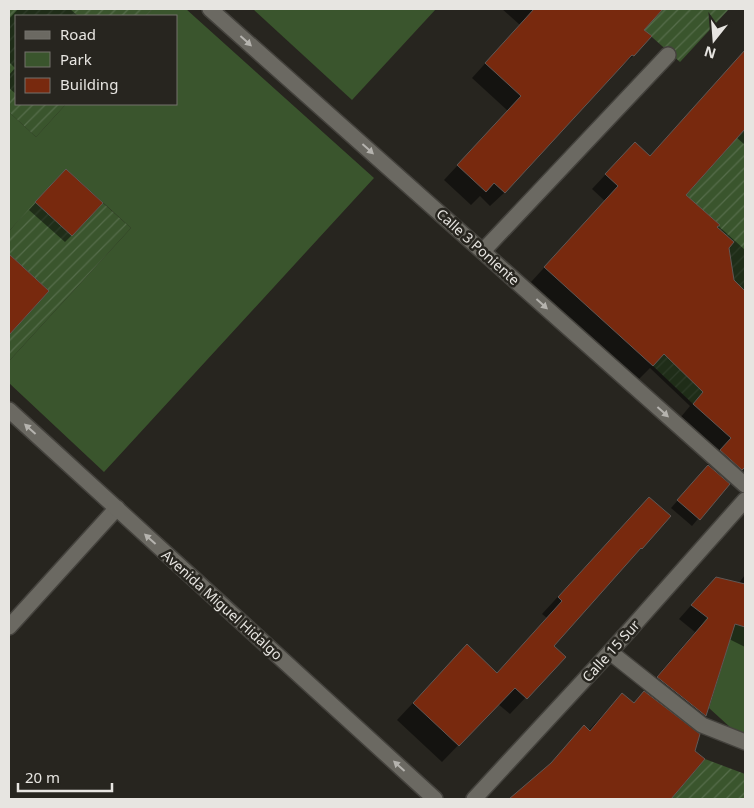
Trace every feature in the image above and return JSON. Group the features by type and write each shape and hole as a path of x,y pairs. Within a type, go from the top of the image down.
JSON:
{"street":[{"name":"Calle 3 Poniente","path":"210,9 745,485"},
{"path":"483,251 668,55"},
{"name":"Avenida Miguel Hidalgo","path":"9,410 435,799"},
{"name":"Calle 15 Sur","path":"474,799 610,652 745,500"},
{"path":"9,627 116,508"},
{"path":"610,652 702,725 745,742"}],"green space":[{"path":"9,9 153,9 147,15 15,15 15,105 65,105 36,137 9,112"},
{"path":"153,9 186,9 374,178 104,472 9,383 9,361 131,228 66,169 9,231 9,112 36,137 65,105 178,105 178,15 147,15"},
{"path":"253,9 436,9 352,100"},
{"path":"663,9 729,9 680,62 644,30"},
{"path":"745,129 745,291 734,280 692,289 734,242 717,227 719,225 686,195"},
{"path":"35,202 72,236 103,203 131,228 9,361 9,335 49,291 9,254 9,231"},
{"path":"669,349 710,384 693,404 653,366"},
{"path":"707,617 745,627 745,733 731,728 709,708 729,643 699,629"},
{"path":"705,759 745,774 745,799 671,799"}],"building":[{"path":"534,9 663,9 644,30 652,36 634,56 632,55 505,193 494,183 486,192 457,165 521,96 485,63"},
{"path":"745,50 745,129 686,195 720,225 717,227 734,242 729,248 734,280 745,291 745,467 742,470 720,450 731,438 693,404 703,392 664,354 653,366 544,267 618,186 605,174 635,142 650,156"},
{"path":"66,169 103,203 72,236 35,202"},
{"path":"9,254 49,291 9,335"},
{"path":"708,465 730,484 700,520 677,500"},
{"path":"649,497 671,516 554,646 566,657 527,699 515,688 459,746 413,703 467,644 497,673 562,601 558,597"},
{"path":"716,577 745,584 745,627 735,624 706,716 657,677 708,618 691,605"},
{"path":"644,691 700,734 695,751 705,759 671,799 509,799 551,763 584,725 590,731 622,693 634,703"}]}
